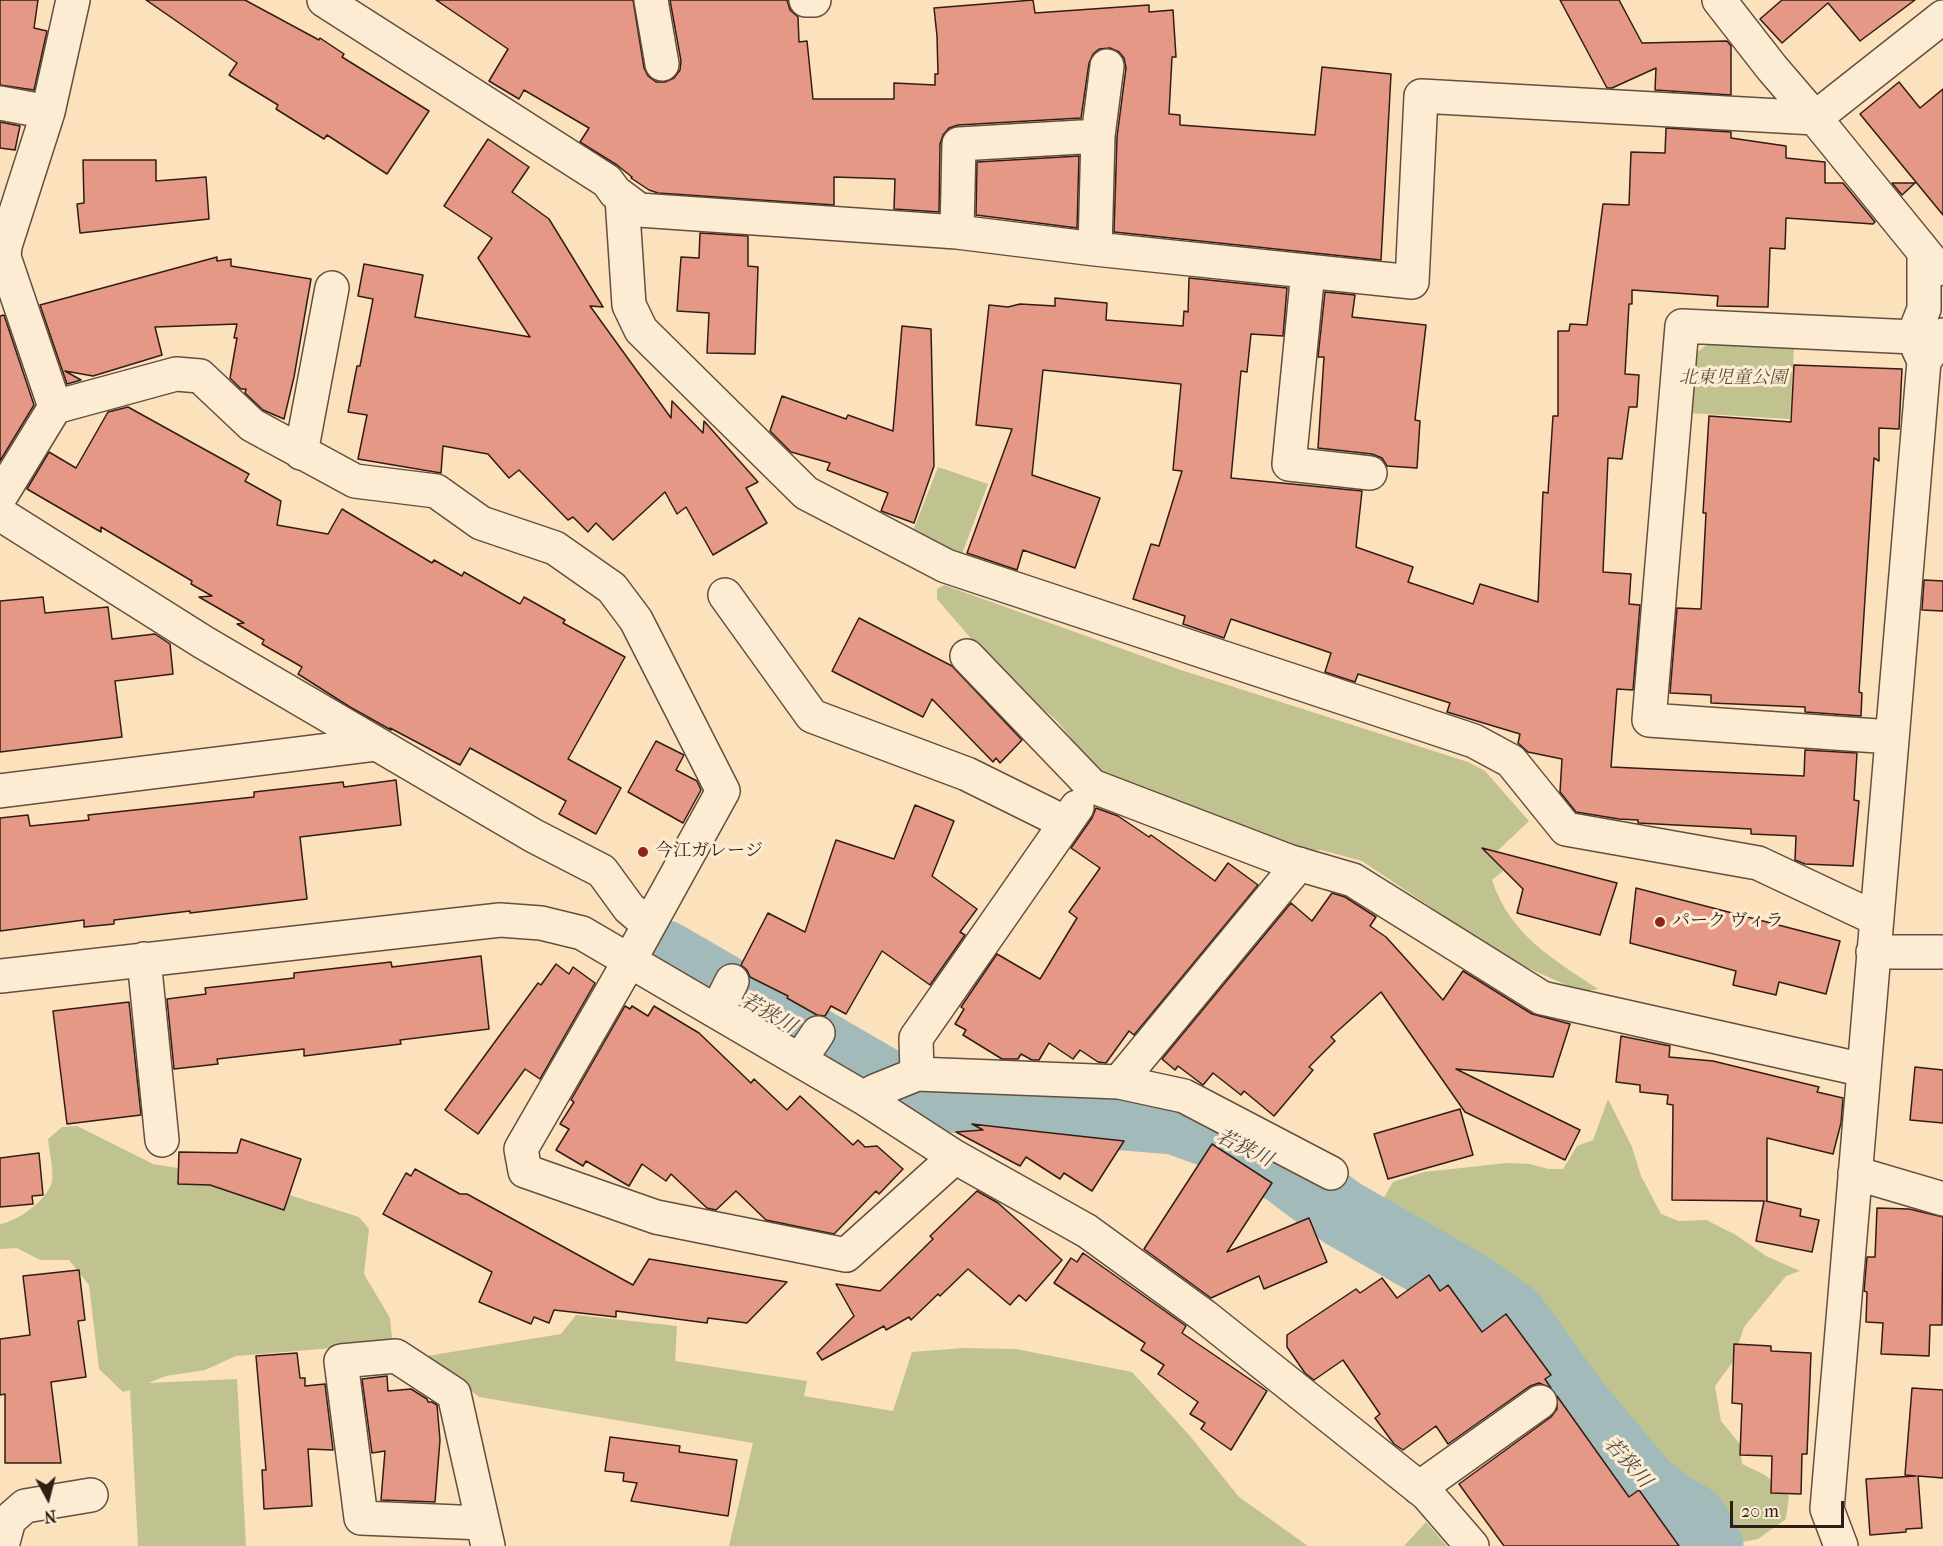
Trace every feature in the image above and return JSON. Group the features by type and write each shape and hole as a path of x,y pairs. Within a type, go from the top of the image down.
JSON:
{"street":[{"path":"55,407 2,257 48,112 73,0"},
{"path":"324,0 608,180 615,192 639,210 957,232 1095,249 1412,282 1421,96 1815,117 1943,17"},
{"path":"651,0 662,64"},
{"path":"806,0 814,0"},
{"path":"1719,0 1934,265 1924,309 1926,344 1827,1509 1841,1546"},
{"path":"1095,249 1098,136 1107,66"},
{"path":"0,103 48,112"},
{"path":"957,232 960,144 1098,136"},
{"path":"622,198 629,305 641,330 806,493 946,566 1474,741 1511,761 1566,829 1758,863 1877,919"},
{"path":"1308,272 1289,464 1370,473"},
{"path":"300,453 332,288"},
{"path":"1892,737 1649,720 1682,326 1926,344"},
{"path":"0,498 55,407 176,374 200,376 252,425 355,481 436,491 481,523 555,548 612,588 636,620 723,791 521,1149 525,1171 656,1217 846,1255 955,1157"},
{"path":"0,514 203,642 534,836 602,871 629,908 639,942 717,1011 800,1060 870,1095 955,1157 1087,1231 1204,1316 1427,1494 1472,1546"},
{"path":"0,541 34,537"},
{"path":"725,595 812,716 967,774 1066,823"},
{"path":"967,656 1092,786 1299,864 1353,880 1542,998 1864,1070"},
{"path":"0,792 377,744"},
{"path":"911,1076 916,1038 1092,786"},
{"path":"1119,1082 1299,864"},
{"path":"0,976 500,920 541,923 582,933 639,942"},
{"path":"1874,952 1943,952"},
{"path":"144,959 162,1140"},
{"path":"717,1011 732,981"},
{"path":"800,1060 818,1033"},
{"path":"870,1095 911,1076 1119,1082 1184,1096 1331,1173"},
{"path":"1855,1173 1943,1199"},
{"path":"396,1356 454,1394 485,1534 361,1518 341,1361 396,1356"},
{"path":"1419,1488 1540,1402"},
{"path":"2,1546 9,1520 25,1506 91,1494"}],"green space":[{"name":"北東児童公園","path":"1712,341 1794,347 1790,419 1688,413 1692,356"},
{"path":"938,467 988,484 962,554 911,536"},
{"path":"944,585 1181,670 1468,762 1485,771 1529,821 1492,856 1503,871 1492,880 1500,899 1510,916 1535,944 1598,989 1582,992 1528,968 1468,932 1362,861 1321,850 1299,851 1105,775 1088,759 1057,721 999,671 937,599 937,589"},
{"path":"1608,1099 1632,1147 1641,1176 1661,1214 1679,1221 1706,1220 1736,1235 1766,1256 1800,1271 1786,1276 1744,1327 1732,1363 1715,1386 1721,1421 1740,1444 1742,1464 1765,1475 1789,1496 1786,1519 1758,1539 1721,1546 1714,1533 1686,1504 1651,1481 1591,1405 1552,1398 1523,1338 1511,1324 1475,1286 1389,1226 1380,1204 1393,1182 1424,1172 1507,1163 1563,1169 1577,1146 1593,1140"},
{"path":"77,1126 153,1164 232,1177 359,1217 369,1229 364,1274 390,1318 392,1339 333,1348 236,1356 205,1370 166,1376 148,1383 237,1379 246,1546 138,1546 130,1390 123,1392 99,1369 89,1285 69,1260 40,1260 17,1248 0,1249 0,1224 23,1214 39,1202 50,1188 52,1171 48,1139 62,1127"},
{"path":"576,1315 677,1326 675,1361 807,1381 804,1396 893,1411 912,1352 963,1348 1016,1349 1132,1372 1190,1436 1239,1497 1308,1546 729,1546 753,1443 479,1397 427,1356 561,1334"},
{"path":"1426,1522 1447,1546 1404,1546"}],"building":[{"path":"0,0 38,0 34,28 47,31 34,90 0,85"},
{"path":"146,0 245,0 319,40 320,38 344,54 342,57 429,111 387,174 327,135 324,139 276,109 278,105 229,75 237,63"},
{"path":"436,0 633,0 644,68 648,76 656,82 665,82 674,78 680,70 681,61 670,0 787,0 790,10 798,17 799,42 807,41 813,99 894,99 894,83 935,85 935,74 938,74 934,8 1033,0 1035,13 1149,5 1149,12 1173,10 1176,57 1172,57 1169,114 1180,115 1180,125 1315,135 1322,67 1391,74 1381,260 1114,232 1117,137 1126,68 1124,58 1119,52 1110,48 1099,49 1093,54 1089,63 1081,118 958,125 949,128 940,144 939,212 894,209 895,179 834,177 834,205 658,193 649,190 617,165 580,142 589,128 524,90 519,99 489,81 508,49"},
{"path":"1560,0 1619,0 1642,43 1727,41 1731,46 1731,95 1655,90 1656,68 1612,88 1607,88"},
{"path":"1782,0 1915,0 1860,41 1828,3 1782,43 1760,19"},
{"path":"1899,82 1920,108 1943,89 1943,215 1860,114"},
{"path":"0,122 20,126 15,150 0,148"},
{"path":"1666,128 1731,132 1731,138 1786,146 1786,158 1825,162 1825,183 1843,183 1875,222 1873,224 1786,218 1785,249 1770,248 1768,307 1717,306 1718,296 1632,290 1632,304 1629,304 1625,374 1639,375 1637,407 1629,407 1622,459 1608,458 1603,572 1631,574 1629,604 1640,605 1633,690 1617,689 1611,767 1804,776 1805,750 1857,753 1854,800 1859,801 1853,866 1805,864 1795,860 1796,836 1751,834 1751,829 1638,823 1638,820 1576,812 1560,792 1562,759 1528,752 1518,743 1520,734 1447,712 1450,703 1358,674 1355,682 1325,672 1331,653 1231,619 1224,638 1183,624 1185,616 1133,599 1151,544 1159,546 1182,471 1173,470 1181,384 1043,370 1032,475 1100,498 1075,568 1023,550 1017,570 967,553 1012,429 976,425 989,305 1055,306 1055,298 1107,303 1106,320 1183,326 1184,311 1188,312 1189,278 1287,288 1283,336 1251,334 1247,372 1241,371 1231,478 1362,491 1356,547 1413,567 1408,582 1473,604 1480,584 1538,602 1543,492 1548,493 1553,416 1558,416 1558,331 1569,331 1570,324 1587,325 1603,204 1629,205 1631,152 1665,153"},
{"path":"488,139 529,167 512,192 549,219 603,307 590,306 671,418 672,401 703,433 704,421 758,482 746,488 767,523 713,555 686,507 677,514 665,492 613,540 596,523 588,532 573,517 568,520 519,470 509,478 488,454 443,446 441,473 358,459 367,415 348,412 373,299 358,296 364,264 423,275 415,317 530,337 478,258 492,238 444,206"},
{"path":"1079,156 1077,228 976,215 977,162"},
{"path":"83,160 156,160 156,181 206,177 209,219 80,233 77,204 84,203"},
{"path":"1892,183 1915,183 1902,195"},
{"path":"700,233 748,236 748,266 758,267 755,354 707,353 709,313 677,311 681,257 699,258"},
{"path":"217,257 217,261 231,259 231,266 311,279 294,377 284,419 263,410 245,393 246,389 241,389 230,378 237,324 155,327 162,355 93,376 65,371 81,380 67,384 40,305"},
{"path":"1325,292 1355,295 1352,317 1426,325 1415,420 1420,421 1417,468 1387,466 1382,458 1372,454 1318,448 1324,357 1318,357"},
{"path":"4,315 34,405 0,461 0,316"},
{"path":"902,326 931,329 934,466 914,523 881,511 888,493 827,470 830,463 791,452 770,431 782,396 846,419 848,415 893,431"},
{"path":"1794,365 1902,369 1899,429 1879,428 1879,461 1874,458 1859,692 1862,693 1861,716 1805,712 1805,707 1711,703 1711,695 1670,693 1677,608 1701,609 1706,513 1703,513 1709,416 1791,422"},
{"path":"128,407 249,474 245,481 281,501 277,525 328,534 342,509 432,563 434,560 462,576 464,572 520,604 524,597 565,620 563,623 625,657 568,759 621,788 596,834 559,814 566,801 470,748 460,765 350,707 298,674 302,667 262,644 264,640 237,624 244,623 199,597 212,596 191,584 192,581 101,527 101,532 27,489 49,452 76,468 108,412"},
{"path":"1924,580 1943,581 1943,611 1922,610"},
{"path":"43,597 45,613 108,607 112,639 155,634 170,644 173,674 115,681 122,737 0,752 0,601"},
{"path":"859,618 952,666 1022,740 1000,763 996,758 993,762 932,699 923,717 832,671"},
{"path":"656,741 684,755 676,770 697,781 701,790 683,823 628,792"},
{"path":"396,780 401,825 300,837 307,899 114,920 114,924 84,927 84,920 0,931 0,818 28,815 30,826 89,820 88,815 254,797 254,792 343,782 344,787"},
{"path":"915,805 954,821 932,876 977,909 960,932 965,935 930,985 882,951 846,1014 831,1006 825,1016 817,1015 787,998 788,996 750,977 741,965 768,913 805,932 836,840 894,859"},
{"path":"1096,808 1118,816 1149,837 1151,835 1215,881 1228,863 1258,885 1134,1035 1129,1031 1106,1063 1098,1062 1080,1050 1073,1059 1049,1043 1039,1060 1032,1060 1021,1054 1018,1059 1002,1059 963,1035 966,1030 955,1024 964,1009 961,1007 997,954 1040,979 1077,918 1069,912 1100,868 1071,848 1092,818"},
{"path":"1482,848 1617,883 1600,935 1517,913 1523,889"},
{"name":"パーク ヴィラ","path":"1636,888 1840,941 1826,994 1779,982 1776,995 1733,985 1736,971 1630,943"},
{"path":"1332,893 1345,897 1376,917 1370,926 1386,937 1443,1000 1463,971 1532,1014 1570,1024 1553,1077 1456,1069 1580,1130 1565,1160 1465,1112 1381,992 1331,1037 1335,1041 1309,1067 1313,1070 1274,1116 1244,1091 1241,1095 1213,1073 1203,1085 1178,1066 1175,1070 1162,1059 1291,903 1312,921"},
{"path":"481,956 489,1029 400,1040 401,1044 304,1056 304,1049 217,1059 218,1064 174,1069 167,999 206,994 205,988 294,978 294,973 391,962 392,967"},
{"path":"556,964 569,974 573,967 595,983 540,1079 525,1069 478,1134 445,1110 538,983 541,985"},
{"path":"129,1002 141,1115 67,1124 53,1011"},
{"path":"625,1006 630,1009 632,1006 648,1016 654,1006 699,1033 751,1083 754,1079 787,1110 800,1096 853,1145 858,1140 865,1147 877,1146 903,1169 879,1194 876,1191 834,1234 766,1220 736,1191 716,1210 707,1208 671,1174 666,1181 642,1164 629,1186 586,1161 583,1166 556,1150 569,1129 560,1124 574,1102 571,1100"},
{"path":"1621,1036 1670,1046 1669,1057 1713,1061 1819,1087 1817,1092 1843,1098 1841,1123 1833,1154 1767,1138 1766,1201 1801,1209 1800,1216 1819,1220 1812,1252 1756,1241 1764,1201 1672,1200 1673,1105 1667,1104 1668,1095 1640,1092 1640,1085 1616,1082"},
{"path":"1915,1067 1943,1070 1943,1123 1910,1120"},
{"path":"1460,1109 1473,1155 1388,1179 1374,1134"},
{"path":"972,1124 1124,1141 1092,1191 1064,1173 1060,1179 1026,1157 1020,1166 956,1132 983,1130"},
{"path":"241,1139 301,1159 284,1210 210,1185 178,1184 179,1152 237,1153"},
{"path":"1212,1144 1272,1183 1227,1252 1309,1218 1327,1262 1264,1289 1259,1276 1211,1298 1144,1249"},
{"path":"39,1153 43,1195 32,1196 33,1204 0,1207 0,1158"},
{"path":"415,1169 460,1194 467,1194 633,1285 649,1259 787,1282 747,1323 708,1318 707,1323 616,1311 616,1317 554,1310 549,1323 534,1317 531,1324 479,1302 492,1272 383,1214 406,1173 411,1176"},
{"path":"977,1191 998,1203 1062,1260 1026,1301 1019,1295 1010,1305 968,1269 911,1320 909,1317 886,1330 884,1326 822,1360 817,1353 854,1316 836,1284 880,1291 933,1239 930,1236"},
{"path":"1877,1208 1909,1209 1943,1217 1942,1325 1930,1325 1929,1356 1881,1354 1883,1323 1866,1322 1867,1292 1864,1291 1867,1257 1875,1257"},
{"path":"1083,1253 1186,1326 1182,1333 1267,1391 1231,1450 1201,1429 1205,1423 1190,1414 1198,1402 1158,1374 1164,1365 1141,1350 1145,1343 1054,1283 1071,1258 1077,1262"},
{"path":"79,1270 85,1320 78,1321 86,1377 51,1382 61,1463 5,1463 5,1394 0,1395 0,1339 30,1335 23,1276"},
{"path":"1429,1275 1440,1291 1448,1285 1482,1332 1506,1314 1551,1375 1545,1379 1551,1388 1539,1383 1530,1386 1448,1444 1436,1426 1403,1450 1394,1444 1375,1418 1380,1414 1343,1360 1314,1380 1305,1373 1287,1347 1287,1335 1356,1289 1360,1293 1382,1278 1397,1298"},
{"path":"1734,1344 1771,1346 1771,1351 1811,1353 1807,1454 1802,1454 1801,1494 1771,1493 1772,1456 1740,1455 1742,1404 1732,1403"},
{"path":"297,1353 300,1378 305,1378 305,1386 325,1384 333,1450 308,1449 312,1506 264,1509 262,1470 266,1470 256,1356"},
{"path":"387,1376 388,1391 411,1389 428,1402 437,1405 440,1440 435,1502 381,1500 385,1451 372,1453 362,1379"},
{"path":"1912,1388 1943,1390 1943,1478 1918,1476 1922,1528 1906,1529 1906,1532 1870,1535 1866,1479 1916,1476 1905,1475"},
{"path":"1557,1396 1629,1497 1639,1490 1679,1546 1504,1546 1459,1484 1551,1417 1557,1409"},
{"path":"610,1437 680,1446 679,1452 737,1460 728,1516 631,1501 637,1483 623,1481 624,1473 605,1471"}],"waterway":[{"name":"若狭川","path":"665,955 882,1081 913,1093 935,1097 984,1100 1027,1108 1175,1120 1233,1141 1286,1171 1342,1213 1471,1287 1513,1317 1575,1403 1644,1485 1669,1505 1693,1519 1709,1546"}],"place":[{"name":"今江ガレージ","path":"643,852"},
{"name":"パーク ヴィラ","path":"1660,922"}]}
